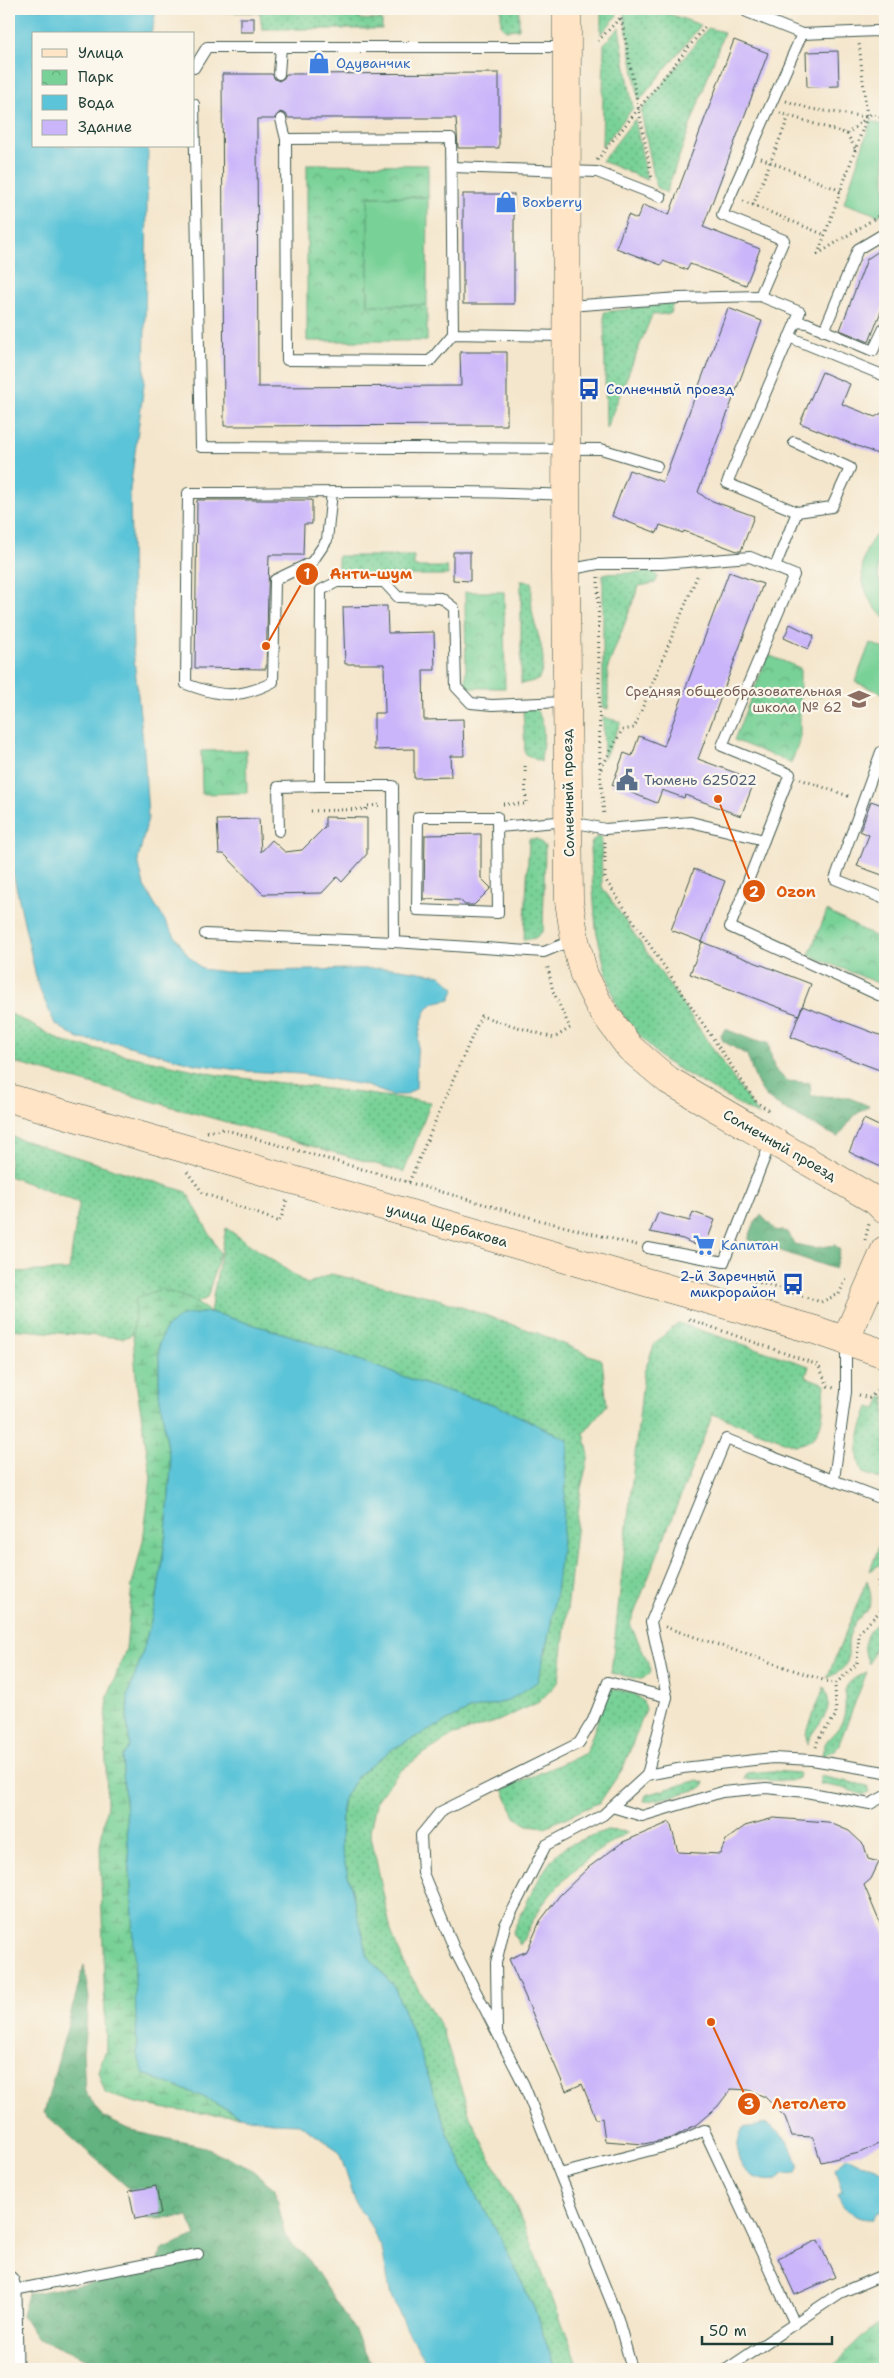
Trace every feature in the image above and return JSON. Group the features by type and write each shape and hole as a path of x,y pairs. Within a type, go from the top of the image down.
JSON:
{"street":[{"name":"Солнечный проезд","path":"567,9 566,570 568,822 570,900 575,940 584,975 600,1007 630,1048 668,1080 772,1140 880,1206"},
{"name":"улица Щербакова","path":"9,1098 846,1339 885,1354"},
{"path":"846,1339 850,1299 875,1246"},
{"path":"10,2287 13,2369"}],"lane":[{"path":"747,9 747,12 802,34 877,31 885,36"},
{"path":"760,296 784,240 722,215 802,34"},
{"path":"195,66 207,47 566,46"},
{"path":"279,74 281,47"},
{"path":"281,118 286,139 288,360 430,361 453,334 451,138 286,139"},
{"path":"195,148 200,447 601,449 657,466"},
{"path":"452,166 597,172 658,196"},
{"path":"824,331 858,249 885,233"},
{"path":"567,306 679,298 760,296 800,312 727,483 797,512 832,507 850,468 794,442"},
{"path":"796,322 807,324 873,351 885,326"},
{"path":"453,334 566,336"},
{"path":"789,337 885,376"},
{"path":"332,492 326,540 312,562 274,580 273,682 253,692 214,695 186,684 188,493 332,492 491,492 566,495"},
{"path":"774,566 797,512"},
{"path":"566,570 598,564 662,564 750,556 794,574 722,746 790,774 730,927 885,998"},
{"path":"320,786 321,590 337,582 384,582 398,597 441,598 454,608 456,687 471,703 492,705 567,702"},
{"path":"885,753 881,752 835,879 885,899"},
{"path":"279,831 278,787 393,786 394,942"},
{"path":"418,817 497,817 498,827 498,913 417,910 418,817"},
{"path":"498,827 568,822 605,829 691,822 764,840"},
{"path":"205,934 394,942 544,952 575,940"},
{"path":"648,1248 724,1262 772,1140"},
{"path":"834,1479 846,1392 846,1339"},
{"path":"647,1775 667,1697 651,1622 726,1439 885,1500"},
{"path":"632,2369 618,2319 524,2085 456,1953 423,1873 421,1835 440,1812 579,1743 593,1720 608,1682 667,1697"},
{"path":"497,2033 496,1964 505,1925 546,1845 603,1815 647,1775 683,1768 773,1758 812,1760 885,1772"},
{"path":"612,1807 642,1816 722,1792 766,1788 806,1792 870,1804 885,1796"},
{"path":"560,2174 674,2144 704,2130 795,2324"},
{"path":"10,2287 198,2254"},
{"path":"728,2369 840,2293 885,2274"}],"path":[{"path":"598,41 621,17 638,110 658,196"},
{"path":"597,160 705,27"},
{"path":"858,32 867,117 818,254 885,212"},
{"path":"774,97 811,109 867,117"},
{"path":"768,110 847,134 856,148"},
{"path":"847,134 871,114 885,119"},
{"path":"753,205 789,116"},
{"path":"749,153 841,191"},
{"path":"730,196 825,235"},
{"path":"600,770 622,730 634,728 704,560"},
{"path":"598,564 600,770 605,829 604,879 756,1102 772,1113"},
{"path":"497,804 526,804 525,763"},
{"path":"790,774 863,802"},
{"path":"311,811 366,810 366,806 393,805"},
{"path":"409,1182 482,1016 554,1038 570,1028 553,991 544,952"},
{"path":"288,1195 280,1222 203,1193 198,1153 223,1129 543,1221 648,1248"},
{"path":"299,1160 302,1151"},
{"path":"875,1246 880,1206"},
{"path":"720,1276 745,1278 821,1302 850,1299 847,1276"},
{"path":"683,1317 818,1365 828,1386 846,1392 869,1398 884,1388 885,1380"},
{"path":"812,1760 818,1740 836,1715 835,1684 857,1664 859,1633 883,1611 878,1580 885,1571"},
{"path":"651,1622 835,1684"}],"green space":[{"path":"225,9 360,9 360,19 382,20 382,29 262,29 260,13 225,12"},
{"path":"501,9 519,9 519,29 506,30 501,26"},
{"path":"601,9 616,9 617,16 601,34"},
{"path":"623,9 655,9 701,25 639,101"},
{"path":"619,28 633,108 602,147 604,44"},
{"path":"708,28 724,32 666,193 656,187 641,111"},
{"path":"635,119 647,180 602,161"},
{"path":"871,121 885,126 885,201 880,216 844,203"},
{"path":"307,164 428,165 428,197 369,197 368,305 427,305 427,341 307,341"},
{"path":"368,197 428,197 427,305 368,305"},
{"path":"673,303 670,314 652,315 606,429 604,312"},
{"path":"885,527 885,550 878,567 878,576 885,595 885,618 868,597 862,572 867,548"},
{"path":"338,556 414,556 414,567 447,567 448,575 338,576"},
{"path":"654,572 658,577 655,583 639,586 608,667 608,709 603,707 603,574"},
{"path":"521,581 532,582 532,610 543,654 543,663 542,672 538,680 521,684"},
{"path":"465,592 504,592 505,688 466,688"},
{"path":"870,643 885,649 885,694 855,682"},
{"path":"768,655 800,668 800,740 791,763 734,740"},
{"path":"532,707 541,718 543,725 541,762 525,754 523,708"},
{"path":"603,717 621,722 604,758"},
{"path":"246,750 247,793 202,794 201,751"},
{"path":"601,836 602,887 759,1116 663,1060 631,1026 616,1005 596,929 590,850 593,841"},
{"path":"529,839 537,839 545,846 543,931 535,938 524,940"},
{"path":"827,911 885,942 885,986 809,955"},
{"path":"9,1013 64,1042 218,1075 431,1102 404,1172 9,1061"},
{"path":"725,1029 755,1041 768,1043 774,1068 787,1081 810,1083 811,1096 847,1097 869,1106 855,1115 838,1137 801,1118 772,1101 763,1093 747,1055 723,1041 721,1036"},
{"path":"10,1136 187,1192 220,1253 207,1298 124,1338 9,1329 9,1272 69,1270 79,1203 9,1176"},
{"path":"761,1215 775,1230 788,1232 794,1244 815,1248 835,1245 840,1250 835,1269 748,1240 754,1224"},
{"path":"226,1228 307,1284 331,1274 432,1297 537,1333 602,1360 607,1405 584,1433 589,1456 581,1488 559,1681 539,1702 498,1721 454,1735 400,1771 377,1799 370,1831 391,1931 405,1966 442,2029 471,2119 518,2211 580,2369 555,2369 534,2308 497,2231 470,2184 445,2126 419,2050 394,1986 368,1956 341,1847 342,1801 358,1775 394,1748 469,1710 508,1701 546,1653 558,1568 568,1440 496,1405 427,1385 292,1336 210,1312"},
{"path":"161,1289 192,1300 210,1312 181,1316 159,1344 159,1393 171,1468 166,1533 157,1598 141,1658 128,1695 127,1721 130,1746 122,1757 144,2074 201,2096 240,2116 172,2110 122,2099 105,2093 98,2071 106,2050 100,1846 107,1804 105,1731 108,1696 126,1649 132,1585 143,1541 151,1478 137,1388 133,1334 136,1298"},
{"path":"678,1323 809,1366 806,1377 825,1384 823,1414 818,1432 805,1443 794,1445 713,1414 630,1624 651,1669 650,1674 639,1679 611,1673 644,1372 655,1343"},
{"path":"885,1396 885,1481 863,1473 858,1456 858,1448 869,1407 877,1409 882,1397"},
{"path":"885,1529 885,1561 870,1571"},
{"path":"867,1580 871,1600 870,1606 855,1623 851,1631 847,1663 837,1673 827,1678"},
{"path":"885,1620 869,1664 865,1650 866,1638 873,1627"},
{"path":"867,1672 839,1744 835,1750 822,1756 825,1744 843,1719 846,1687 856,1677"},
{"path":"824,1687 828,1697 827,1712 810,1737 807,1745 806,1734"},
{"path":"609,1688 632,1693 641,1699 646,1709 623,1768 600,1802 545,1827 528,1825 515,1817 503,1789 586,1753"},
{"path":"772,1771 799,1773 798,1778 790,1781 749,1780 744,1778 747,1773"},
{"path":"820,1776 868,1786 870,1792 863,1795 843,1788 820,1784"},
{"path":"698,1780 705,1783 700,1789 661,1799 644,1801 646,1795"},
{"path":"607,1830 629,1832 593,1855 561,1882 540,1909 520,1945 512,1933 547,1866 561,1850"},
{"path":"84,1965 89,1998 83,2052 85,2092 103,2117 132,2131 201,2146 247,2166 275,2189 285,2236 309,2260 355,2331 373,2369 111,2369 37,2338 22,2315 28,2294 155,2272 162,2250 196,2236 188,2217 146,2218 133,2192 44,2113"},
{"path":"885,2322 885,2369 828,2369 869,2330"}],"water":[{"path":"9,9 156,9 151,32 32,32 32,148 148,148 144,385 130,490 133,650 144,751 148,818 138,860 144,886 187,954 202,969 225,972 393,968 440,975 455,988 450,999 431,1005 422,1021 419,1032 416,1088 406,1095 391,1095 364,1085 301,1074 246,1071 195,1064 122,1044 79,1039 55,1024 38,986 9,854"},
{"path":"210,1312 292,1336 427,1385 496,1405 568,1440 563,1531 556,1594 545,1654 537,1682 508,1701 469,1710 394,1748 358,1775 342,1801 341,1847 368,1956 394,1986 419,2050 445,2126 470,2184 497,2231 534,2308 555,2369 430,2369 418,2350 391,2297 382,2249 366,2217 357,2207 339,2151 299,2124 276,2123 240,2116 201,2096 144,2074 137,2054 133,1914 122,1757 130,1746 127,1721 128,1695 141,1658 157,1598 166,1533 171,1468 159,1393 159,1344 165,1329 181,1316"},
{"path":"767,2124 782,2136 799,2164 796,2173 783,2174 778,2180 756,2178 742,2167 739,2159 739,2139 743,2128"},
{"path":"848,2157 857,2163 881,2170 885,2174 885,2209 876,2214 873,2219 856,2216 840,2200 838,2195 842,2192 835,2168"}],"building":[{"path":"240,18 254,18 254,32 240,32"},
{"path":"734,40 768,53 703,227 760,249 746,285 690,264 687,270 663,261 661,265 616,248 628,215 637,219 643,205 669,215"},
{"path":"838,51 839,86 807,87 806,52"},
{"path":"499,73 499,148 458,148 456,118 288,118 286,114 280,112 274,119 257,119 258,387 461,386 460,352 507,352 507,425 224,426 222,74 272,74 279,81 286,74"},
{"path":"463,194 514,194 514,304 463,304"},
{"path":"885,247 885,301 869,342 840,330 867,259"},
{"path":"728,308 762,321 698,492 707,499 754,516 741,551 684,531 683,533 660,525 657,533 612,516 629,470 663,482"},
{"path":"822,372 850,384 842,404 875,417 885,411 885,457 800,423"},
{"path":"197,500 312,500 312,524 304,524 303,555 269,555 266,669 195,668"},
{"path":"453,552 470,552 470,581 453,580"},
{"path":"729,572 763,584 698,759 755,780 741,816 685,795 684,798 662,790 657,803 612,785 624,753 632,756 639,736 664,746"},
{"path":"387,606 388,633 434,632 435,670 423,670 424,720 463,719 464,756 450,756 451,777 414,778 414,749 374,750 374,713 385,713 384,664 345,664 343,607"},
{"path":"790,624 814,636 808,649 784,638"},
{"path":"871,801 885,806 885,876 857,866 869,835 860,831"},
{"path":"325,817 367,818 367,854 342,882 337,877 322,893 263,894 224,854 219,854 217,820 259,819 261,852 272,840 285,852 302,850 325,827"},
{"path":"481,834 481,878 491,888 474,905 465,905 460,900 424,899 425,835"},
{"path":"694,869 725,881 702,942 671,930"},
{"path":"702,942 811,984 799,1015 690,974"},
{"path":"802,1006 885,1037 885,1072 791,1037"},
{"path":"864,1119 885,1129 885,1169 849,1152"},
{"path":"693,1212 715,1220 704,1249 683,1239 650,1232 658,1213 690,1221"},
{"path":"774,1818 828,1822 849,1831 864,1845 868,1859 879,1862 871,1879 864,1885 885,1935 885,2141 859,2153 821,2162 813,2137 792,2136 785,2117 765,2097 749,2090 731,2089 718,2106 697,2124 672,2138 644,2144 605,2141 602,2118 596,2119 582,2084 566,2091 509,1959 527,1951 540,1921 560,1895 589,1867 623,1842 670,1822 678,1852 720,1854 726,1840 745,1826"},
{"path":"156,2186 161,2214 135,2219 129,2191"},
{"path":"818,2240 835,2277 795,2295 778,2258"}],"place":[{"name":"Одуванчик","path":"319,63"},
{"name":"Boxberry","path":"506,202"},
{"name":"Солнечный проезд","path":"589,389"},
{"name":"Анти-шум","path":"266,646"},
{"name":"Средняя общеобразовательная школа № 62","path":"859,699"},
{"name":"Тюмень 625022","path":"627,780"},
{"name":"Ozon","path":"718,799"},
{"name":"Капитан","path":"704,1245"},
{"name":"2-й Заречный микрорайон","path":"793,1284"},
{"name":"ЛетоЛето","path":"711,2022"}]}
